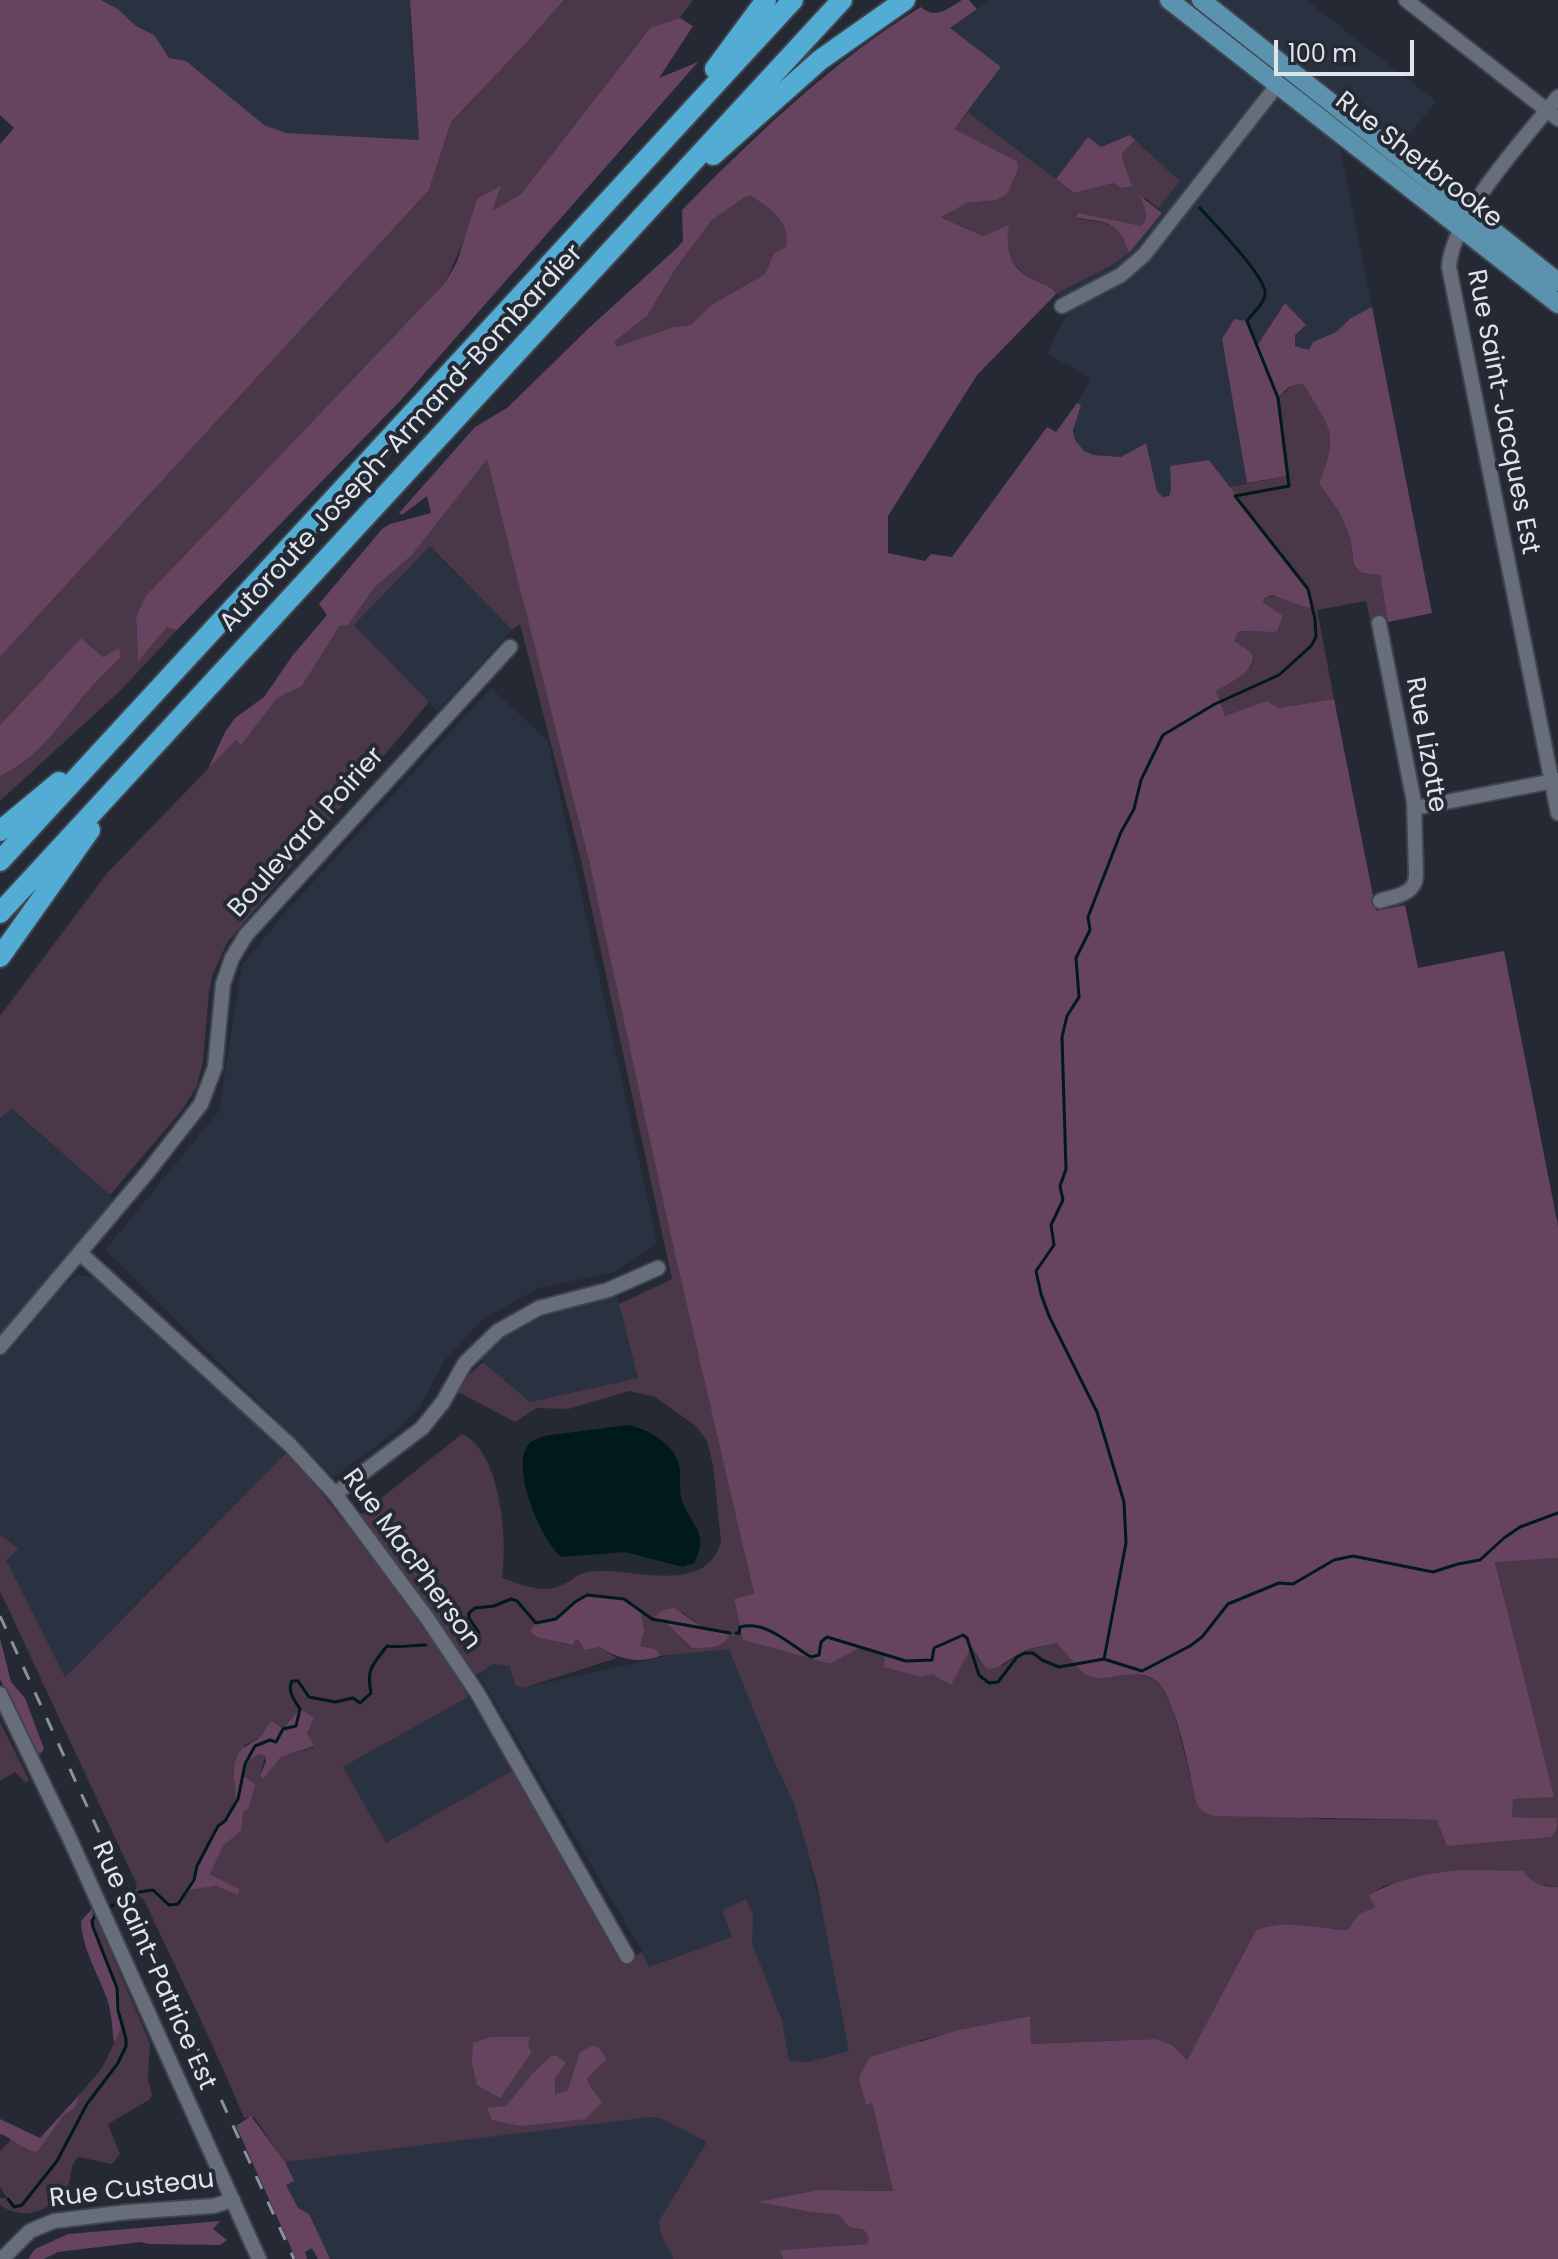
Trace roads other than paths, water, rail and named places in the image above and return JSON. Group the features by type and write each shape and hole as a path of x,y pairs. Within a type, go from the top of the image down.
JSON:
{"highway":[{"path":"661,144 766,0"},
{"name":"Autoroute Joseph-Armand-Bombardier","path":"0,861 793,0"},
{"name":"Autoroute Joseph-Armand-Bombardier","path":"0,913 842,0"},
{"path":"654,204 741,132 820,60 905,0"},
{"path":"0,831 117,734"},
{"path":"0,957 72,858 125,777"}],"main road":[{"name":"Rue Sherbrooke","path":"1169,0 1278,84 1466,220 1558,282"},
{"name":"Rue Sherbrooke","path":"1201,0 1466,220 1558,304"}],"street":[{"path":"1406,0 1553,115"},
{"path":"1062,306 1121,275 1144,255 1278,84"},
{"name":"Rue Saint-Jacques Est","path":"1558,97 1553,115 1466,220 1449,257 1450,282 1555,780 1558,813"},
{"name":"Rue Lizotte","path":"1379,623 1415,808 1415,883 1408,892 1380,901"},
{"name":"Boulevard Poirier","path":"0,1347 177,1136 204,1098 216,1060 223,984 232,958 246,935 510,647"},
{"path":"1415,808 1555,780"},
{"name":"Rue MacPherson","path":"80,1253 290,1445 335,1494 427,1618 478,1694 627,1956"},
{"path":"335,1494 422,1428 443,1402 465,1363 498,1331 539,1308 608,1290 658,1268"},
{"name":"Rue Saint-Patrice Est","path":"0,1694 63,1824 259,2259"},
{"name":"Rue Custeau","path":"2,2259 30,2231 54,2221 213,2206 233,2200"}],"waterway":[{"path":"1104,1659 1126,1543 1124,1502 1097,1412 1049,1316 1036,1271 1054,1245 1051,1225 1063,1200 1060,1186 1066,1169 1062,1037 1067,1016 1079,997 1076,958 1090,930 1088,917 1121,832 1134,809 1141,780 1163,735 1215,704 1279,675 1311,646 1316,637 1308,589 1235,496 1289,486 1278,398 1247,321 1262,302 1264,287 1249,264 1200,208"},
{"path":"736,1633 739,1633 740,1627 760,1627 811,1657 819,1655 821,1642 827,1637 906,1661 932,1660 934,1648 963,1635 967,1638 979,1675 989,1683 998,1682 1017,1657 1025,1653 1033,1653 1059,1667 1104,1659 1142,1671 1202,1637 1228,1604 1279,1583 1293,1584 1334,1560 1353,1556 1433,1572 1480,1560 1520,1527 1558,1513"},
{"path":"459,1638 473,1637 479,1633 469,1618 469,1613 475,1608 494,1606 511,1599 517,1601 536,1623 556,1619 587,1595 624,1599 652,1619 730,1633"},
{"path":"139,1892 153,1890 169,1905 178,1904 194,1880 197,1866 218,1826 225,1821 238,1799 245,1764 255,1746 270,1740 276,1742 283,1729 296,1726 300,1709 291,1692 292,1681 298,1681 309,1697 335,1702 353,1698 360,1703 371,1693 370,1672 387,1646 426,1645"},
{"path":"110,1907 118,1902"},
{"path":"8,2199 14,2207 22,2205 57,2161 87,2104 118,2063 126,2046 117,1988 93,1927 96,1914"}],"railway":[{"path":"0,1616 294,2259"}]}
